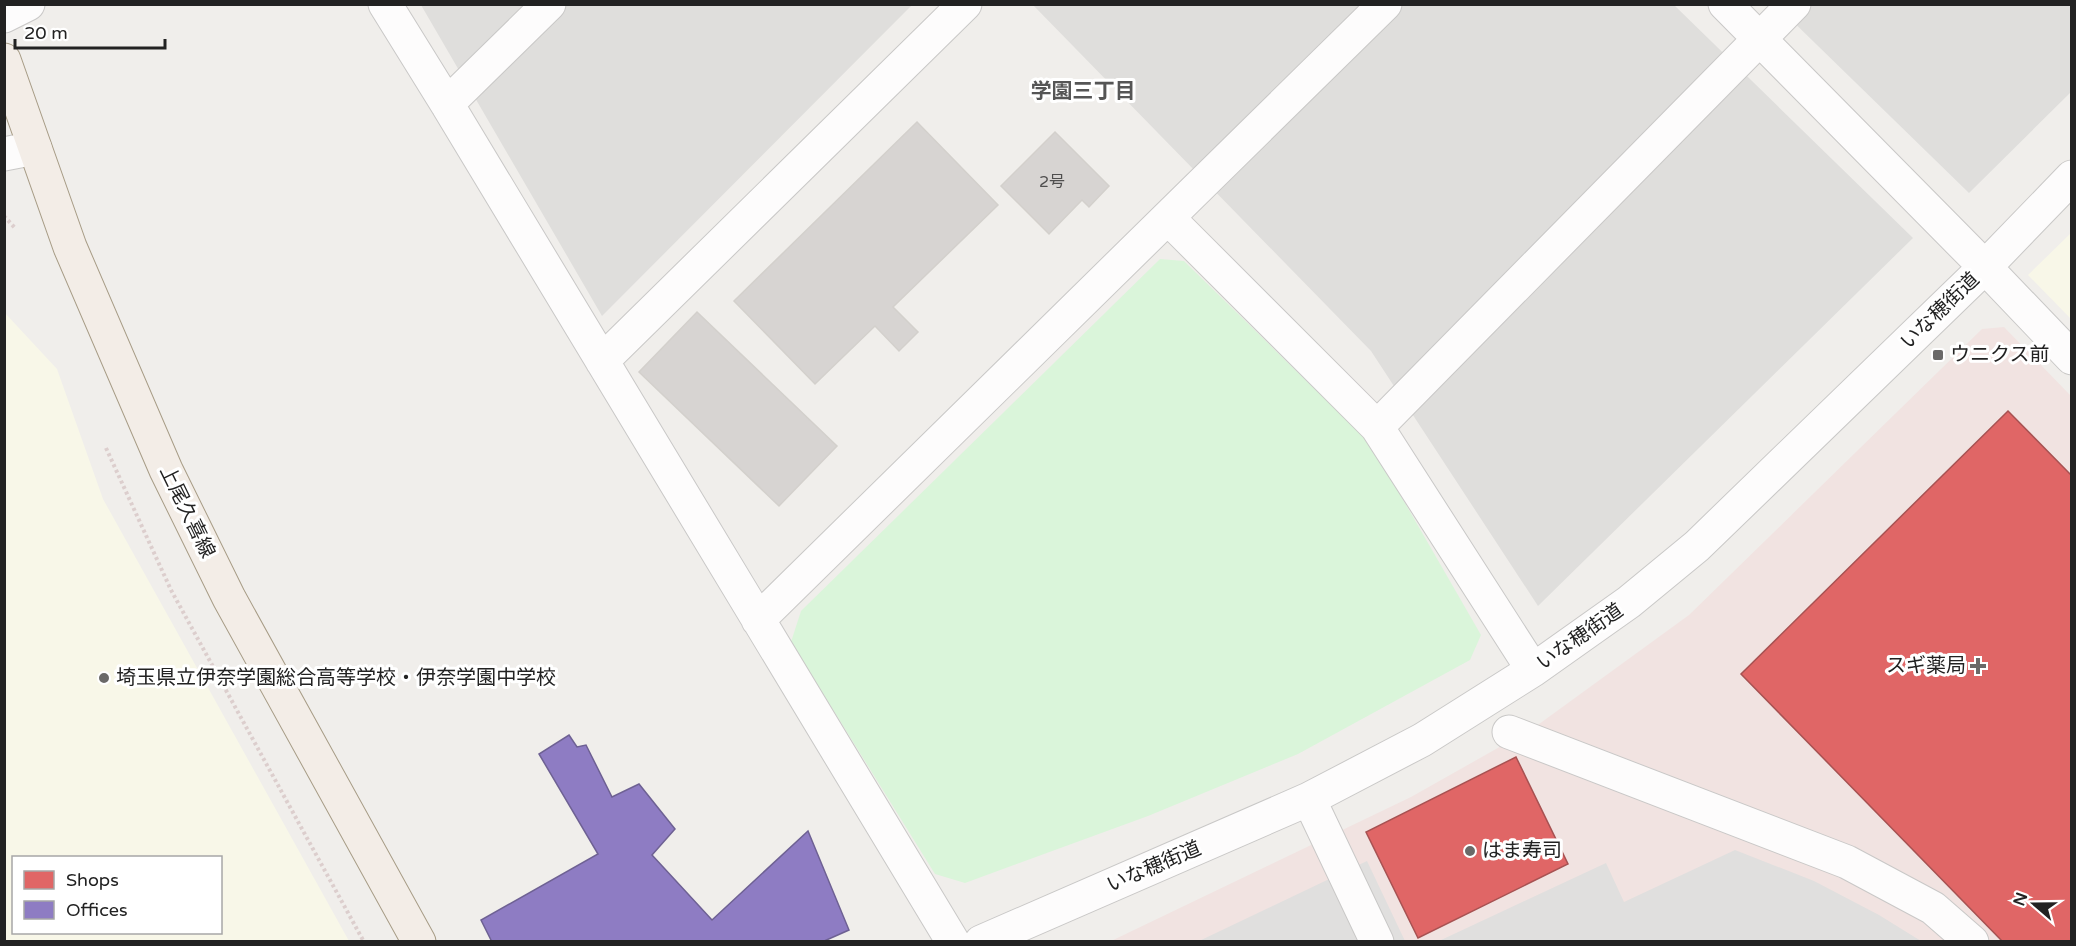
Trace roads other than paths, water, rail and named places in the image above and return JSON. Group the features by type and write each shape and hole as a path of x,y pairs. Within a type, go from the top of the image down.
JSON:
{"main road":[{"name":"上尾久喜線","path":"4,60 20,151 70,247 166,470 229,598 419,942"}],"street":[{"path":"4,16 28,4"},
{"path":"384,4 447,104 953,942"},
{"path":"447,104 549,4"},
{"path":"602,361 965,4"},
{"path":"758,620 1385,4"},
{"path":"1725,4 2072,358"},
{"path":"1377,427 1794,4"},
{"name":"いな穂街道","path":"981,942 1309,799 1422,740 1533,670 1629,602 1697,546 1985,267 2072,177"},
{"path":"1168,218 1377,427 1533,670"},
{"path":"1509,732 1847,862 1933,908 1972,942"},
{"path":"1309,799 1377,942"}],"place":[{"name":"ウニクス前","path":"1938,355"},
{"name":"スギ薬局","path":"1978,666"},
{"name":"埼玉県立伊奈学園総合高等学校・伊奈学園中学校","path":"104,678"},
{"name":"はま寿司","path":"1470,851"}],"district":[{"name":"学園三丁目","path":"1083,91"}]}
